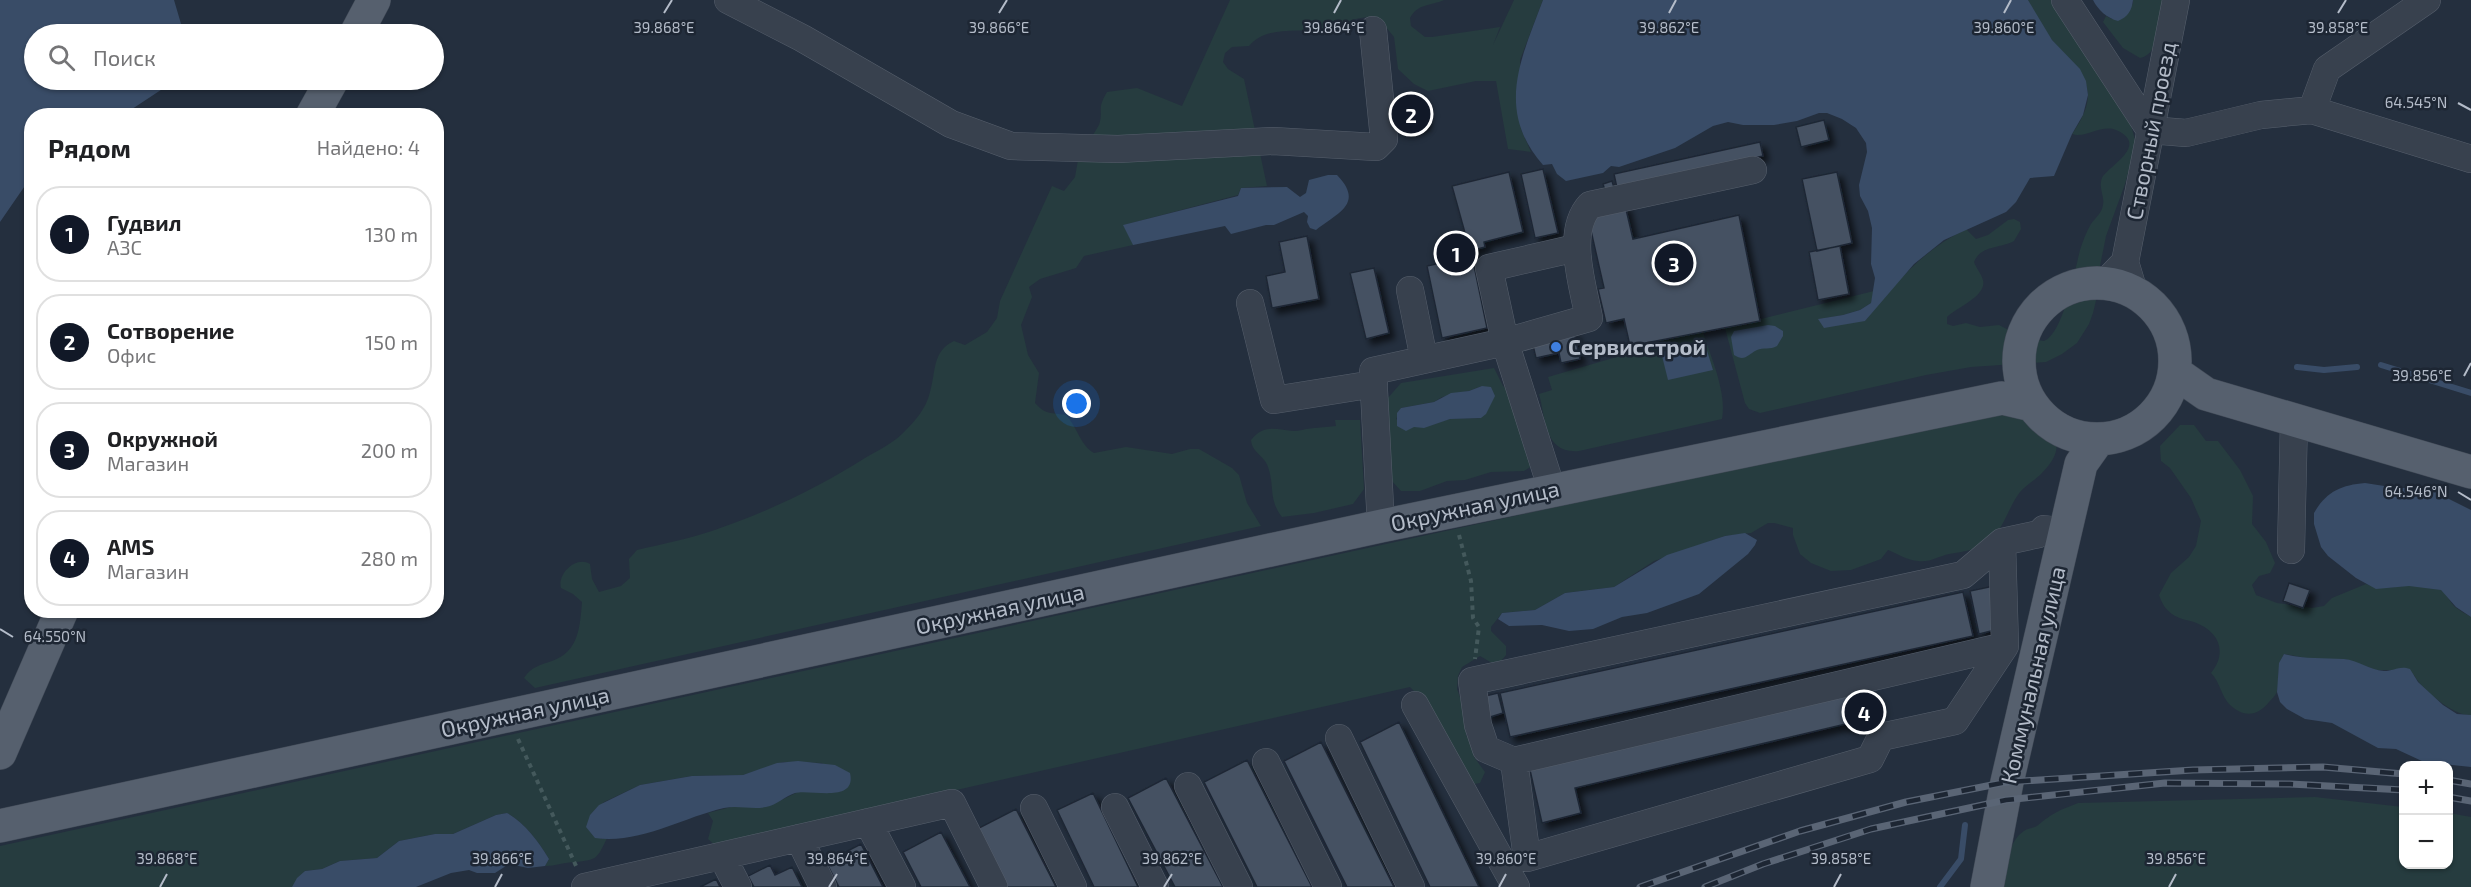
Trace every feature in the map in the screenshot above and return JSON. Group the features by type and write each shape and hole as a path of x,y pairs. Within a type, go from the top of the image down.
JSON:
{"main road":[{"path":"362,24 375,0"},
{"path":"316,108 326,90"},
{"path":"2121,279 2148,301 2166,322 2175,346 2171,386 2151,420 2129,434 2083,446 2053,427 2018,394 2018,362 2022,337 2034,314 2052,297 2075,285 2121,279"},
{"path":"2171,386 2471,472"},
{"name":"Окружная улица","path":"0,826 1381,526 2018,394"},
{"name":"Коммунальная улица","path":"1987,887 2007,782 2066,532 2083,446"},
{"path":"0,753 59,618"}],"street":[{"path":"728,0 802,38 951,124 1011,146 1118,149 1273,141 1376,147 1384,139 1373,30"},
{"path":"2065,0 2150,130 2186,133 2261,115 2312,110 2471,159"},
{"name":"Створный проезд","path":"2121,279 2176,0"},
{"path":"2312,110 2326,69 2427,0"},
{"path":"1381,526 1373,371 1504,342 1589,318 1576,248 1584,211 1590,205 1752,170"},
{"path":"1552,490 1504,342 1489,268 1576,248"},
{"path":"1410,290 1424,359"},
{"path":"1250,303 1274,400 1374,384"},
{"path":"2291,550 2294,420"},
{"path":"2005,646 1514,761 1486,749 1478,725 1472,681 1964,575 2002,542 2039,534 2044,529 2066,532"},
{"path":"1514,761 1527,858 1870,759 1881,737 1955,721 2005,646 2002,542"},
{"path":"1415,705 1516,887"},
{"path":"1339,738 1411,887"},
{"path":"1266,762 1328,887"},
{"path":"1188,786 1239,887"},
{"path":"585,887 648,880 722,856 952,803 994,887"},
{"path":"1115,807 1155,887"},
{"path":"1034,808 1073,887"},
{"path":"868,822 902,887"},
{"path":"799,838 823,887"},
{"path":"722,856 738,887"}],"path":[{"path":"1466,560 1471,581 1473,618 1479,627 1472,681"},
{"path":"508,716 585,887"}],"green space":[{"path":"1230,0 1444,0 1425,6 1413,13 1410,18 1411,26 1425,37 1500,27 1493,45 1514,0 1543,0 1520,60 1521,129 1531,152 1508,149 1496,81 1476,81 1428,91 1414,84 1398,69 1394,37 1373,17 1360,18 1330,28 1274,32 1256,39 1249,46 1232,47 1225,53 1223,62 1228,69 1244,79 1267,186 1241,188 1238,195 1124,225 1133,245 1084,256 1076,268 1040,279 1029,287 1032,297 1021,325 1028,355 1039,373 1035,403 1046,412 1066,415 1085,446 1094,453 1126,447 1172,454 1199,449 1232,468 1239,475 1247,503 1261,526 535,688 524,678 536,667 561,657 573,645 579,629 582,602 561,588 562,577 569,567 579,562 590,564 592,579 599,592 621,586 630,578 629,559 637,550 703,534 771,508 829,480 885,447 903,433 926,404 938,356 942,350 954,341 965,345 987,332 997,318 1000,301 1052,186 1064,191 1075,177 1078,160 1099,125 1101,106 1107,92 1137,88 1182,106"},
{"path":"2028,0 2051,0 2126,108 2136,143 2125,184 2106,236 2093,313 2077,343 2046,362 1971,367 1760,413 1749,409 1745,403 1725,328 1874,291 1871,303 1860,310 1819,319 1865,321 1910,269 1936,247 1966,229 1976,239 1988,235 2008,220 2014,219 2020,222 2021,229 2014,241 1986,250 1977,257 1974,262 1982,277 1983,286 1976,296 1947,317 1947,324 1953,326 1966,323 1980,327 1999,325 2024,338 2044,341 2051,336 2057,327 2067,300 2085,237 2102,208 2102,178 2124,156 2129,142 2126,136 2110,129 2082,135 2072,134 2087,104 2088,93 2085,82 2080,72 2048,35"},
{"path":"2133,0 2166,0 2156,43 2147,55 2140,58 2123,48 2103,22 2106,16 2112,19 2133,4"},
{"path":"1703,332 1720,386 1722,419 1579,451 1559,447 1553,441 1546,424 1539,394 1552,390 1548,377 1620,356 1619,348"},
{"path":"1494,368 1503,386 1508,390 1532,466 1524,471 1491,472 1465,480 1447,481 1420,491 1401,491 1391,480 1387,399 1401,383","holes":["1482,386 1481,418 1450,419 1421,427 1410,426 1396,419 1401,408 1434,402 1442,397"]},
{"path":"2030,413 2040,419 2053,433 2057,448 2054,456 2041,474 2020,492 1995,536 1979,547 1922,561 1888,550 1881,559 1851,570 1831,571 1811,563 1800,554 1793,535 1793,528 1768,523 1751,533 1725,536 1654,561 1614,587 1565,593 1535,610 1502,613 1491,627 1491,631 1506,646 1506,655 1501,661 1492,663 1480,656 1462,667 1458,676 1457,689 1467,717 1466,735 1473,745 1474,757 1485,772 1480,783 1474,784 1410,687 715,845 708,839 713,821 708,813 731,807 769,806 798,792 841,792 822,763 783,762 743,775 692,776 640,785 604,802 590,815 601,839 607,838 596,857 549,866 545,866 549,859 536,839 520,822 507,813 496,815 453,834 435,834 399,841 377,858 340,861 322,869 305,871 292,887 0,887 0,846 1978,415"},
{"path":"1335,420 1360,420 1364,489 1353,504 1314,513 1282,517 1273,499 1268,467 1251,440 1264,430 1295,431 1336,426"},
{"path":"2180,425 2194,425 2206,441 2218,441 2240,470 2253,496 2252,524 2266,542 2275,563 2270,573 2259,576 2252,585 2256,595 2277,603 2312,608 2324,606 2332,598 2366,584 2384,588 2422,585 2440,589 2455,607 2471,617 2471,715 2456,712 2439,701 2414,675 2393,670 2376,670 2345,659 2317,660 2284,654 2279,668 2276,692 2265,707 2251,714 2240,712 2230,705 2211,673 2220,650 2215,637 2203,626 2172,614 2164,606 2159,595 2171,573 2189,557 2196,546 2201,521 2191,498 2170,468 2161,461 2160,446"},
{"path":"2315,797 2399,807 2399,869 2453,869 2453,814 2471,817 2471,887 2003,887 2011,849 2018,836 2056,812 2078,803"}],"water":[{"path":"0,0 174,0 181,24 24,24 24,90 161,90 134,108 24,108 24,187 0,222"},
{"path":"1543,0 2028,0 2052,40 2080,69 2086,81 2088,95 2083,115 2054,176 2030,178 2016,202 2006,212 1944,240 1914,264 1865,321 1824,328 1818,319 1860,310 1871,303 1875,278 1871,264 1872,228 1868,211 1860,196 1859,185 1867,152 1866,143 1856,128 1827,113 1774,125 1743,125 1728,122 1713,126 1675,148 1619,167 1611,166 1603,173 1566,181 1557,174 1552,164 1543,165 1528,145 1516,104 1521,64"},
{"path":"2093,0 2133,0 2129,13 2118,21 2103,13"},
{"path":"1337,175 1345,185 1348,201 1339,213 1316,230 1310,228 1307,222 1308,216 1304,212 1274,225 1231,234 1225,226 1133,245 1123,225 1238,196 1241,188 1287,187 1300,197 1306,193 1309,180"},
{"path":"1768,325 1783,331 1783,336 1777,346 1759,349 1743,358 1734,355 1731,337 1734,331"},
{"path":"1705,344 1713,370 1668,380 1661,352"},
{"path":"1482,386 1491,387 1495,396 1486,414 1481,418 1450,419 1424,428 1414,427 1406,431 1397,426 1397,413 1401,408 1434,402 1451,393 1469,391"},
{"path":"2365,483 2397,488 2427,488 2471,510 2471,617 2456,607 2441,590 2409,586 2376,589 2356,578 2328,556 2321,547 2314,524 2314,513 2335,491"},
{"path":"1745,533 1757,540 1755,545 1748,554 1699,594 1647,613 1622,617 1593,629 1569,631 1542,625 1509,626 1498,619 1502,613 1535,610 1565,593 1614,587 1667,555 1725,536"},
{"path":"2284,654 2306,658 2344,659 2384,671 2410,669 2418,682 2443,705 2457,714 2471,715 2471,767 2453,765 2453,761 2422,761 2396,749 2378,748 2332,723 2305,719 2287,709 2280,702 2277,692 2279,663"},
{"path":"798,761 835,765 850,773 850,783 847,789 840,792 802,792 766,807 724,808 645,834 629,837 595,838 586,827 590,815 599,805 640,785 692,776 743,775 777,763"},
{"path":"507,813 531,833 549,859 545,866 528,868 509,864 495,873 477,873 469,870 451,873 416,887 292,887 305,871 322,869 340,861 377,858 399,841 435,834 453,834 496,815"}],"building":[{"path":"1418,97 1425,124 1404,129 1397,101"},
{"path":"1824,120 1829,140 1801,147 1796,127"},
{"path":"1760,142 1763,156 1617,188 1614,174"},
{"path":"1543,169 1558,233 1535,238 1521,174"},
{"path":"1509,172 1523,232 1484,242 1485,247 1470,251 1452,186"},
{"path":"1837,172 1852,243 1817,251 1802,179"},
{"path":"1612,181 1615,191 1606,194 1603,184"},
{"path":"1625,205 1633,239 1739,215 1760,321 1630,346 1624,319 1606,323 1598,289 1604,288 1587,213"},
{"path":"1307,236 1319,299 1272,308 1266,276 1285,272 1279,242"},
{"path":"1467,236 1471,255 1446,261 1441,241"},
{"path":"1840,246 1849,294 1818,300 1809,252"},
{"path":"1472,256 1487,328 1442,338 1427,266"},
{"path":"1374,268 1389,333 1366,339 1350,273"},
{"name":"Сервисстрой","path":"1574,332 1580,359 1561,363 1559,353 1536,358 1532,341"},
{"path":"2289,583 2310,590 2303,608 2283,601"},
{"path":"1994,586 1995,630 1979,634 1970,591"},
{"path":"1963,592 1973,636 1510,737 1500,693"},
{"path":"1860,692 1867,719 1575,788 1581,813 1542,823 1530,770"},
{"path":"1498,693 1503,713 1487,718 1481,697"},
{"path":"1399,722 1479,887 1430,887 1360,742"},
{"path":"1321,742 1394,887 1347,887 1284,761"},
{"path":"1247,760 1312,887 1257,887 1204,782"},
{"path":"1166,778 1223,887 1175,887 1128,798"},
{"path":"1093,793 1138,887 1094,887 1057,810"},
{"path":"1016,809 1056,887 1007,887 977,829"},
{"path":"941,832 970,887 921,887 903,852"},
{"path":"861,844 883,887 839,887 826,862"},
{"path":"770,865 775,875 792,867 802,887 754,887 748,876"},
{"path":"716,879 720,887 700,887"}],"waterway":[{"path":"2381,365 2471,393"},
{"path":"2297,367 2324,370 2357,367"},
{"path":"1940,887 1961,859 1965,825"}],"railway":[{"path":"1640,887 1800,831 1906,802 2007,782 2193,770 2323,767 2399,774"},
{"path":"2453,781 2471,784"},
{"path":"1705,887 1763,864 1871,829 2006,800 2165,783 2290,784 2399,790"},
{"path":"2453,798 2471,801"}],"place":[{"name":"Сотворение","path":"1411,114"},
{"name":"Гудвил","path":"1456,253"},
{"name":"Окружной","path":"1674,263"},
{"name":"Сервисстрой","path":"1556,347"},
{"name":"AMS","path":"1864,712"}]}
